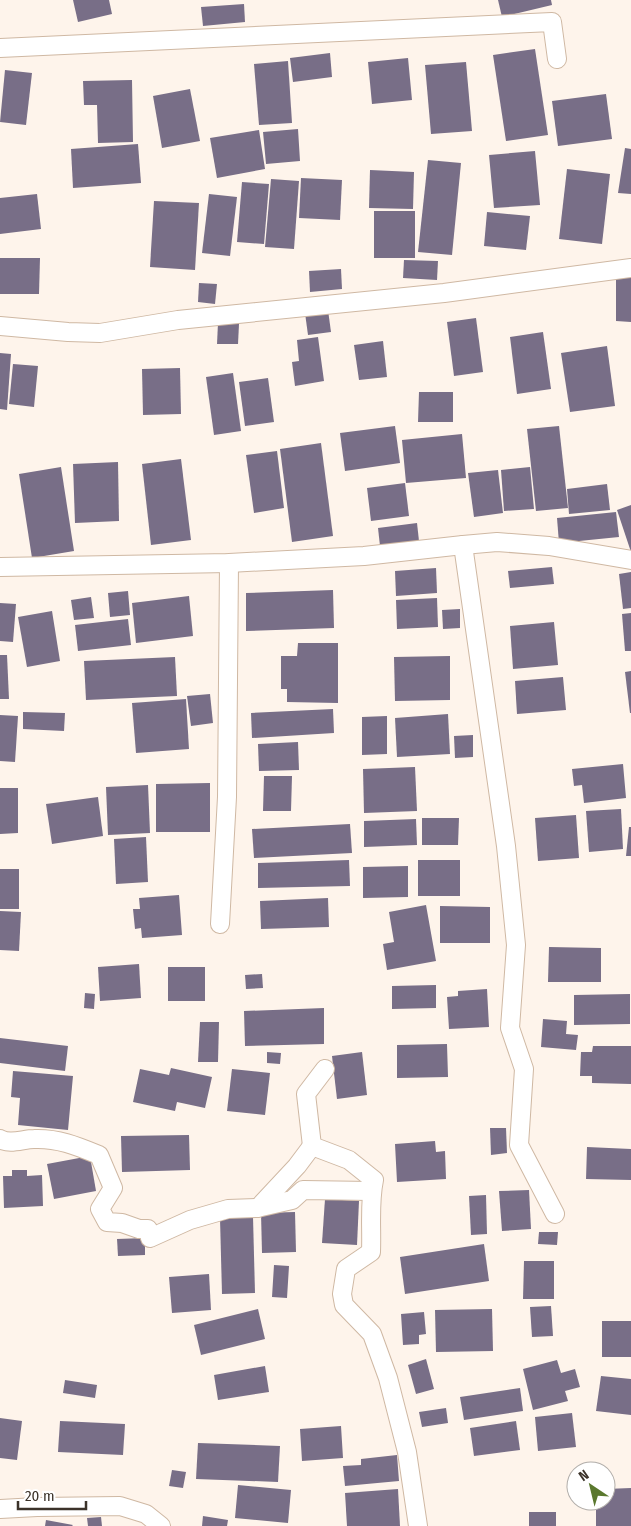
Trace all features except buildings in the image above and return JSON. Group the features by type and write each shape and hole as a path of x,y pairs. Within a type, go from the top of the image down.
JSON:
{"street":[{"path":"0,48 552,22 557,59"},
{"path":"0,326 100,333 178,320 444,293 631,268"},
{"path":"0,568 229,563 364,556 463,544 497,542 549,546 631,560"},
{"path":"463,544 506,846 516,945 510,1028 524,1069 519,1145 555,1214"},
{"path":"220,924 227,797 229,563"},
{"path":"257,1208 297,1166 312,1146 306,1094 325,1068"},
{"path":"0,1139 5,1142 35,1139 62,1141 99,1155 113,1188 100,1209 107,1222 122,1223 139,1230 148,1229 150,1238 190,1220 228,1209 257,1208 292,1200 303,1190 371,1191"},
{"path":"312,1146 349,1160 374,1180 371,1191 372,1232 370,1252 346,1269 342,1294 344,1304 372,1334 388,1378 407,1452 418,1526"},
{"path":"0,1509 120,1506 146,1514 161,1526"}]}
